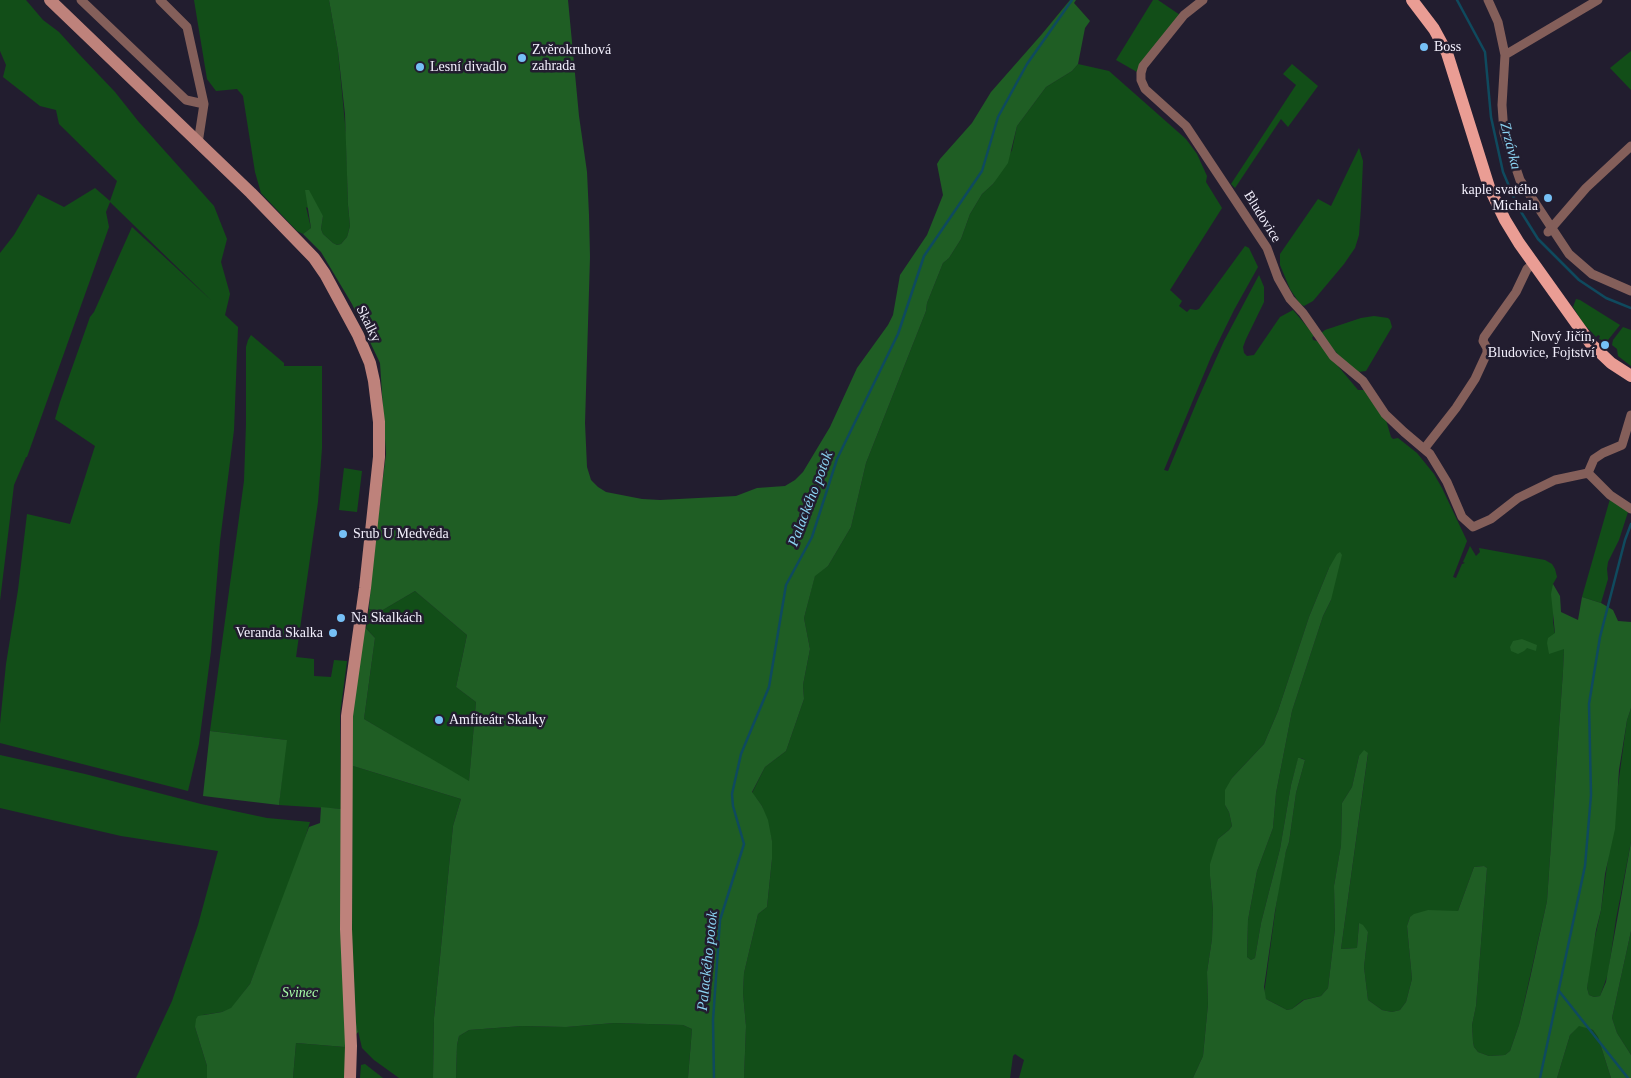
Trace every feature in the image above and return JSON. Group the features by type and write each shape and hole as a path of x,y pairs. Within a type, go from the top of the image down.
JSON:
{"main road":[{"path":"1412,0 1434,29 1447,53 1479,158 1494,199 1512,233 1591,344 1611,363 1631,376"}],"street":[{"name":"Skalky","path":"50,0 314,258 358,335 370,363 379,422 379,457 347,716 346,928 351,1046 350,1078"},
{"path":"81,0 186,100 204,104"},
{"path":"160,0 187,27 204,104 198,143"},
{"name":"Bludovice","path":"1203,0 1184,15 1144,66 1141,80 1145,89 1186,126 1267,248 1278,278 1290,299 1303,313 1333,356 1363,382 1386,414 1430,454 1447,482 1462,517 1473,527 1491,519 1518,498 1555,480 1588,474"},
{"path":"1488,0 1498,22 1505,55 1502,105 1504,133 1520,180 1550,230 1569,254 1592,274 1631,291"},
{"path":"1505,55 1598,0"},
{"path":"1550,230 1586,188 1631,146"},
{"path":"1424,449 1456,408 1475,379 1488,351 1483,341 1484,337 1516,292 1527,269 1534,263"},
{"path":"1631,415 1622,445 1594,459 1588,474 1610,495 1631,509"}],"green space":[{"path":"0,0 26,0 43,20 59,32 115,92 138,121 214,206 227,239 221,262 230,294 225,315 238,327 234,430 220,541 211,651 199,744 188,791 0,743 6,664 18,590 27,514 70,524 95,446 55,419 90,317 94,312 132,227 212,301 110,202 106,212 109,227 27,457 14,485 0,601 0,253 14,235 38,194 64,207 95,188 110,201 117,181 59,124 56,110 40,106 3,77 6,65 0,51"},
{"path":"194,0 329,0 338,51 346,134 350,226 347,237 341,244 333,243 323,234 321,229 323,216 306,207 311,228 303,234 297,231 261,193 255,172 243,96 237,89 216,91 207,79"},
{"name":"Svinec","path":"329,0 568,0 579,116 587,172 589,215 590,257 585,423 587,467 591,480 606,492 642,499 660,500 736,496 757,488 785,486 803,472 830,427 857,368 893,315 900,275 927,235 943,195 937,164 940,159 972,123 991,92 1070,0 1076,0 1074,3 1090,21 1085,28 1078,64 1072,71 1046,87 1017,126 1008,163 993,184 982,194 970,214 961,239 949,258 943,263 866,463 851,527 828,566 815,576 804,618 810,649 803,685 804,699 786,751 765,767 752,792 762,806 768,820 772,841 772,859 767,907 758,914 744,973 743,993 746,1026 744,1078 688,1078 692,1029 683,1025 614,1023 566,1027 522,1026 469,1030 459,1036 456,1078 433,1078 434,1018 453,826 461,799 353,766 352,937 358,1032 345,1047 296,1043 293,1078 207,1078 207,1066 195,1027 196,1019 198,1016 222,1012 231,1008 250,984 309,827 320,823 321,807 341,809 360,622 375,638 364,719 469,781 476,702 456,687 467,635 415,591 381,611 369,609 373,557 386,454 380,363 352,304 321,252 303,234 311,228 305,190 309,190 323,216 321,229 323,234 333,243 341,244 347,237 350,226 345,114 338,51"},
{"path":"1153,0 1158,0 1180,15 1137,72 1116,60"},
{"path":"1631,51 1631,90 1610,68"},
{"path":"1078,64 1109,71 1186,139 1197,154 1207,176 1206,182 1222,208 1170,290 1182,301 1179,306 1187,312 1190,309 1199,309 1245,246 1249,248 1258,267 1211,357 1164,470 1168,471 1224,341 1259,275 1264,287 1264,302 1246,339 1243,347 1244,353 1247,356 1254,355 1280,317 1293,310 1315,336 1312,337 1313,340 1317,341 1358,390 1367,390 1386,420 1391,437 1393,439 1398,438 1417,453 1434,474 1467,541 1453,577 1456,578 1462,564 1465,563 1463,562 1470,546 1476,556 1480,552 1479,548 1545,560 1552,564 1555,569 1557,577 1553,584 1553,622 1555,634 1564,649 1547,901 1519,1025 1510,1051 1505,1055 1489,1056 1478,1052 1473,1042 1472,1025 1476,1006 1487,868 1484,866 1474,867 1458,911 1410,917 1407,926 1412,979 1406,1002 1400,1010 1392,1012 1382,1010 1368,1000 1364,967 1368,932 1359,923 1357,948 1341,949 1368,754 1359,756 1352,787 1342,803 1341,845 1334,886 1335,929 1328,988 1321,996 1303,1000 1292,1009 1287,1010 1266,999 1264,994 1279,884 1289,842 1296,793 1305,760 1301,758 1298,759 1291,785 1280,849 1261,923 1255,958 1251,960 1247,957 1248,920 1257,871 1273,828 1276,793 1292,711 1323,616 1331,600 1329,568 1309,617 1278,711 1264,744 1232,778 1225,805 1229,812 1232,826 1218,839 1210,876 1213,910 1212,939 1207,972 1208,1004 1203,1056 1193,1078 1019,1078 1024,1060 1015,1054 1013,1056 1010,1078 744,1078 746,1026 743,993 744,973 758,914 767,907 772,859 772,841 762,806 752,793 765,767 786,751 804,699 803,685 810,649 804,618 815,575 828,566 851,527 866,463 943,263 949,258 961,239 970,214 982,194 993,184 1012,150 1017,126 1046,87 1072,71"},
{"path":"1292,64 1318,86 1288,127 1281,119 1235,188 1231,184 1296,85 1283,74"},
{"path":"1359,148 1363,161 1359,235 1355,248 1313,301 1304,306 1300,304 1290,289 1280,265 1280,254 1318,199 1331,206"},
{"path":"1576,299 1620,325 1608,340 1599,339 1600,336 1598,335 1596,337 1583,323 1573,307"},
{"path":"1374,316 1388,318 1392,327 1366,371 1358,372 1342,359 1320,334 1325,330 1361,318"},
{"path":"1623,327 1631,330 1631,366 1618,356 1617,349 1612,345 1613,340"},
{"path":"251,335 284,363 284,366 322,366 322,448 318,502 296,657 314,659 314,676 331,677 334,660 347,661 340,714 341,809 279,805 286,740 210,731 244,481 246,347"},
{"path":"344,468 362,471 357,512 339,510"},
{"path":"1610,499 1628,512 1619,540 1608,562 1608,579 1601,603 1582,597"},
{"path":"1340,552 1342,555 1331,600 1323,616 1292,711 1276,793 1273,828 1257,871 1248,920 1247,957 1251,960 1255,958 1261,923 1280,849 1291,785 1298,758 1300,758 1305,760 1296,793 1289,842 1275,911 1264,987 1266,999 1287,1010 1292,1009 1304,1000 1321,996 1328,988 1335,929 1334,886 1341,845 1342,803 1352,787 1359,756 1364,750 1368,753 1341,949 1357,948 1359,923 1363,925 1368,932 1364,967 1368,1000 1382,1010 1392,1012 1400,1010 1406,1002 1412,979 1407,926 1410,917 1428,910 1458,911 1474,867 1484,866 1487,868 1476,1006 1472,1025 1473,1042 1478,1052 1489,1056 1505,1055 1510,1051 1519,1025 1547,901 1564,649 1549,654 1548,638 1555,633 1551,594 1553,584 1560,596 1561,612 1578,620 1582,597 1601,603 1613,610 1618,621 1631,622 1631,708 1627,720 1619,770 1615,829 1605,874 1601,910 1587,988 1589,995 1594,997 1600,996 1606,982 1631,842 1631,931 1612,1018 1617,1033 1631,1055 1631,1078 1611,1078 1598,1037 1593,1030 1579,1026 1570,1035 1557,1078 1193,1078 1203,1056 1208,1004 1207,972 1212,939 1213,910 1210,864 1218,839 1232,826 1229,812 1225,805 1225,790 1232,778 1264,744 1278,711 1309,617 1329,568"},
{"path":"415,591 467,635 456,687 476,702 469,782 364,719 375,638 366,628 369,609 381,611"},
{"path":"1522,639 1537,645 1536,651 1527,648 1518,654 1511,651 1510,647 1513,641"},
{"path":"1631,708 1631,842 1616,919 1608,974 1600,996 1594,997 1589,995 1587,988 1590,960 1601,910 1627,720"},
{"path":"210,731 287,740 279,805 203,796"},
{"path":"0,755 85,774 201,804 267,818 310,822 300,855 250,984 231,1009 203,1015 195,1027 207,1066 207,1078 136,1078 172,1001 198,925 218,851 121,836 0,808"},
{"path":"353,766 461,799 453,826 434,1018 433,1078 399,1078 374,1060 362,1048 356,1022 352,937"},
{"path":"1631,931 1631,1055 1617,1033 1612,1018"},
{"path":"614,1023 683,1025 692,1029 688,1078 456,1078 459,1036 469,1030 522,1026 566,1027"},
{"path":"1579,1025 1593,1030 1598,1037 1611,1078 1557,1078 1570,1035"},
{"path":"296,1043 345,1047 345,1078 293,1078"},
{"path":"365,1064 383,1078 360,1078 361,1065"}],"waterway":[{"name":"Palackého potok","path":"714,1078 713,1020 720,920 744,844 733,806 732,794 741,754 769,687 786,585 812,537 837,459 898,334 924,256 982,171 998,117 1027,64 1072,0"},
{"name":"Zrzávka","path":"1457,0 1485,52 1491,117 1503,172 1518,207 1538,239 1579,280 1606,298 1631,308"},
{"path":"1540,1078 1585,866 1591,795 1589,704 1600,637 1625,540 1631,524"},
{"path":"1559,991 1628,1078"}],"place":[{"name":"Boss","path":"1424,47"},
{"name":"Zvěrokruhová zahrada","path":"522,58"},
{"name":"Lesní divadlo","path":"420,67"},
{"name":"kaple svatého Michala","path":"1548,198"},
{"name":"Nový Jičín, Bludovice, Fojtství","path":"1605,345"},
{"name":"Srub U Medvěda","path":"343,534"},
{"name":"Na Skalkách","path":"341,618"},
{"name":"Veranda Skalka","path":"333,633"},
{"name":"Amfiteátr Skalky","path":"439,720"}]}
